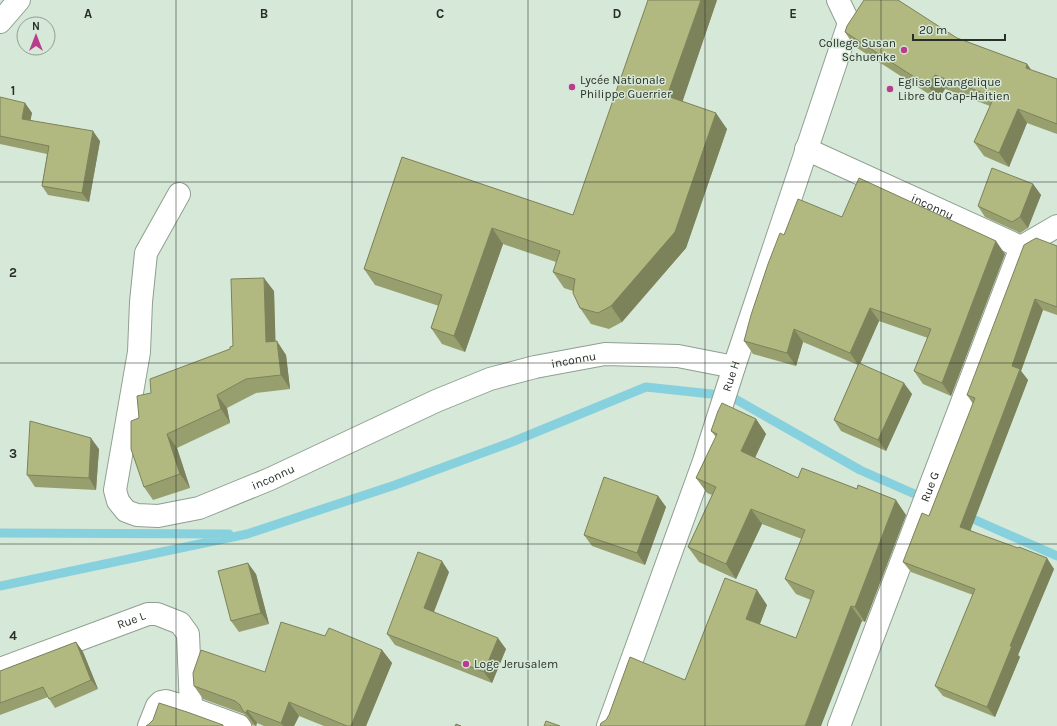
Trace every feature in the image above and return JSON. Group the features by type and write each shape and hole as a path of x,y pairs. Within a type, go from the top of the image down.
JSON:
{"street":[{"path":"0,22 19,0"},
{"name":"Rue H","path":"608,726 704,461 806,149 849,23 838,0"},
{"name":"inconnu","path":"806,149 1021,247"},
{"name":"inconnu","path":"179,194 146,253 141,302 139,352 115,490 118,501 126,511 137,515 158,516 199,508 270,480 436,401 490,379 535,367 605,354 678,356 734,367"},
{"path":"1021,247 1057,226"},
{"name":"Rue G","path":"839,726 1021,247"},
{"name":"Rue L","path":"0,669 148,614 157,614 180,623 188,634 191,708"},
{"path":"149,726 157,706 161,702 166,701 191,708 240,726"}],"building":[{"path":"648,0 701,0 667,96 716,113 675,232 611,306 598,313 580,308 573,293 575,279 553,272 560,251 492,228 454,336 431,328 442,295 364,269 402,157 573,215"},
{"path":"864,0 898,0 957,38 1027,64 1026,68 1057,79 1057,124 1018,109 999,153 974,142 994,97 935,75 928,86 845,32 847,26"},
{"path":"0,97 25,103 22,119 93,131 82,193 42,186 49,146 0,136"},
{"path":"992,168 1033,184 1020,217 1012,222 978,206"},
{"path":"859,178 996,241 942,383 914,371 931,329 870,308 850,353 794,329 787,353 744,341 768,264 780,233 784,235 798,199 842,217"},
{"path":"1036,238 1057,246 1057,307 1035,299 1012,366 1020,369 960,527 1047,558 1010,646 1012,646 987,707 935,686 975,589 903,562 922,513 929,516 975,398 967,395 1024,245"},
{"path":"264,278 266,342 277,341 281,375 246,379 217,395 221,409 167,434 180,474 144,487 131,449 131,421 139,418 137,396 151,393 150,379 230,349 230,347 233,346 231,279"},
{"path":"859,363 904,383 878,440 834,420"},
{"path":"722,403 756,419 741,451 798,478 802,468 857,489 858,485 896,500 855,607 851,606 805,726 600,726 609,715 630,657 685,680 725,578 757,590 746,619 796,638 814,591 785,579 805,530 751,509 726,564 688,547 716,487 696,478 717,434 711,431"},
{"path":"30,421 91,438 89,478 27,475"},
{"path":"604,477 658,496 637,553 584,535"},
{"path":"418,552 442,561 424,608 498,638 484,672 387,634"},
{"path":"248,563 261,613 231,621 218,571"},
{"path":"281,622 325,636 329,628 382,650 351,726 347,726 289,702 281,723 247,710 246,713 235,701 194,686 193,673 201,650 265,672"},
{"path":"76,642 91,680 49,699 43,687 0,703 0,671"},
{"path":"159,703 223,726 146,726 153,720"},
{"path":"546,721 560,726 544,726"}],"waterway":[{"path":"0,586 247,534 395,485 512,442 646,387 730,396 860,470 926,499"},
{"path":"964,515 1057,556"},
{"path":"0,533 229,534"}],"place":[{"name":"College Susan Schuenke","path":"904,50"},
{"name":"Lycée Nationale Philippe Guerrier","path":"572,87"},
{"name":"Eglise Evangelique Libre du Cap-Haitien","path":"890,89"},
{"name":"Loge Jerusalem","path":"466,664"}]}
